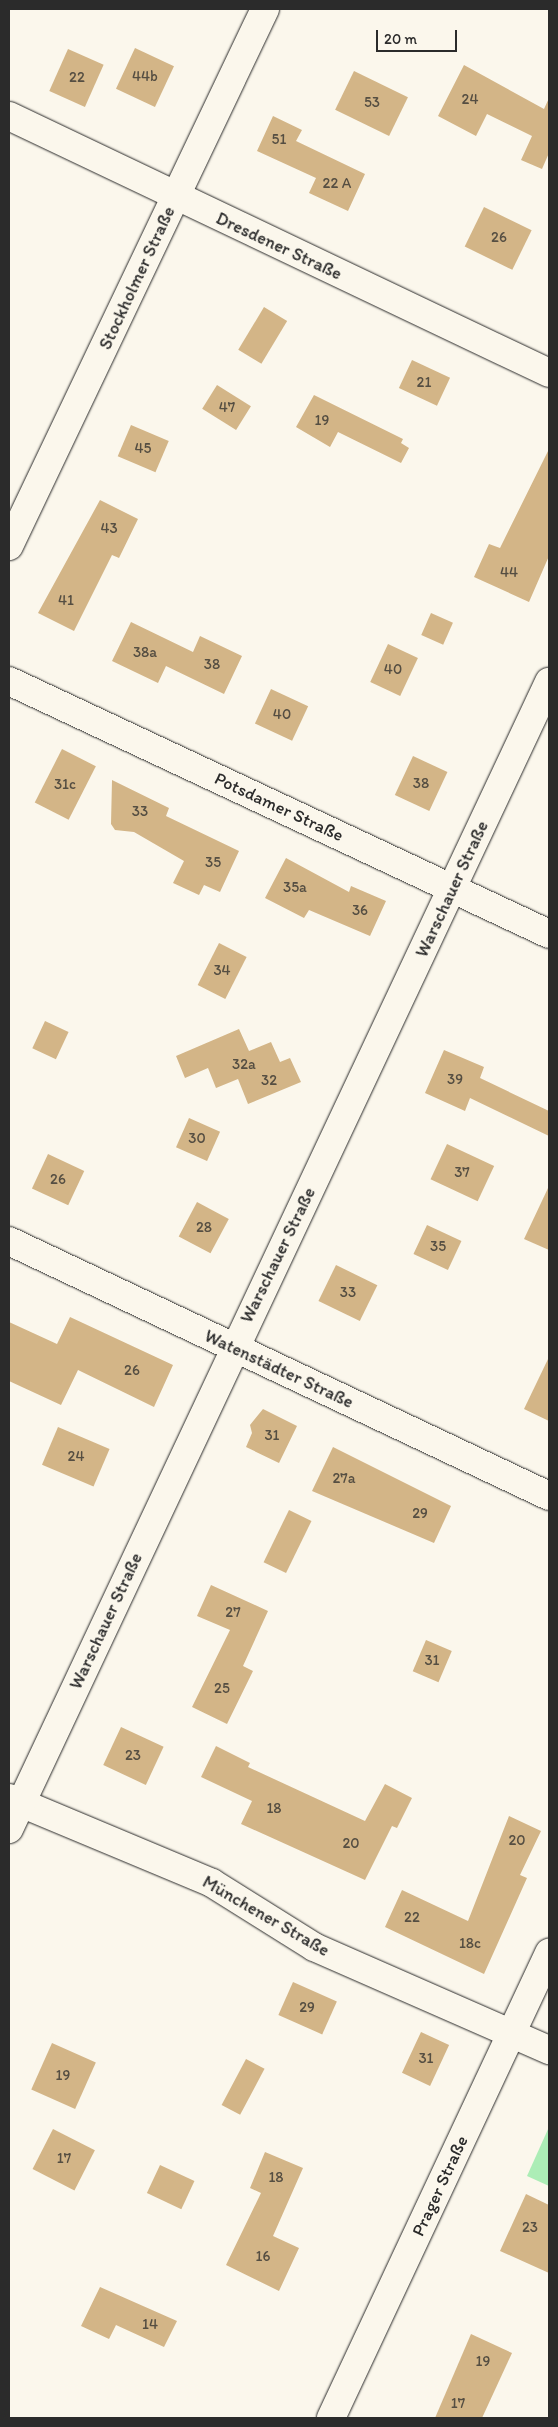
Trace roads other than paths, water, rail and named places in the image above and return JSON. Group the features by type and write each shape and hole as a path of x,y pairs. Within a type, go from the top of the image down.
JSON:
{"street":[{"name":"Stockholmer Straße","path":"9,546 265,9"},
{"name":"Dresdener Straße","path":"9,116 549,373"},
{"name":"Potsdamer Straße","path":"9,681 549,934"},
{"name":"Warschauer Straße","path":"9,1829 15,1800 233,1348 549,682"},
{"name":"Watenstädter Straße","path":"9,1241 549,1496"},
{"name":"Münchener Straße","path":"15,1800 212,1883 314,1947 549,2050"},
{"name":"Prager Straße","path":"331,2418 549,1953"}]}
